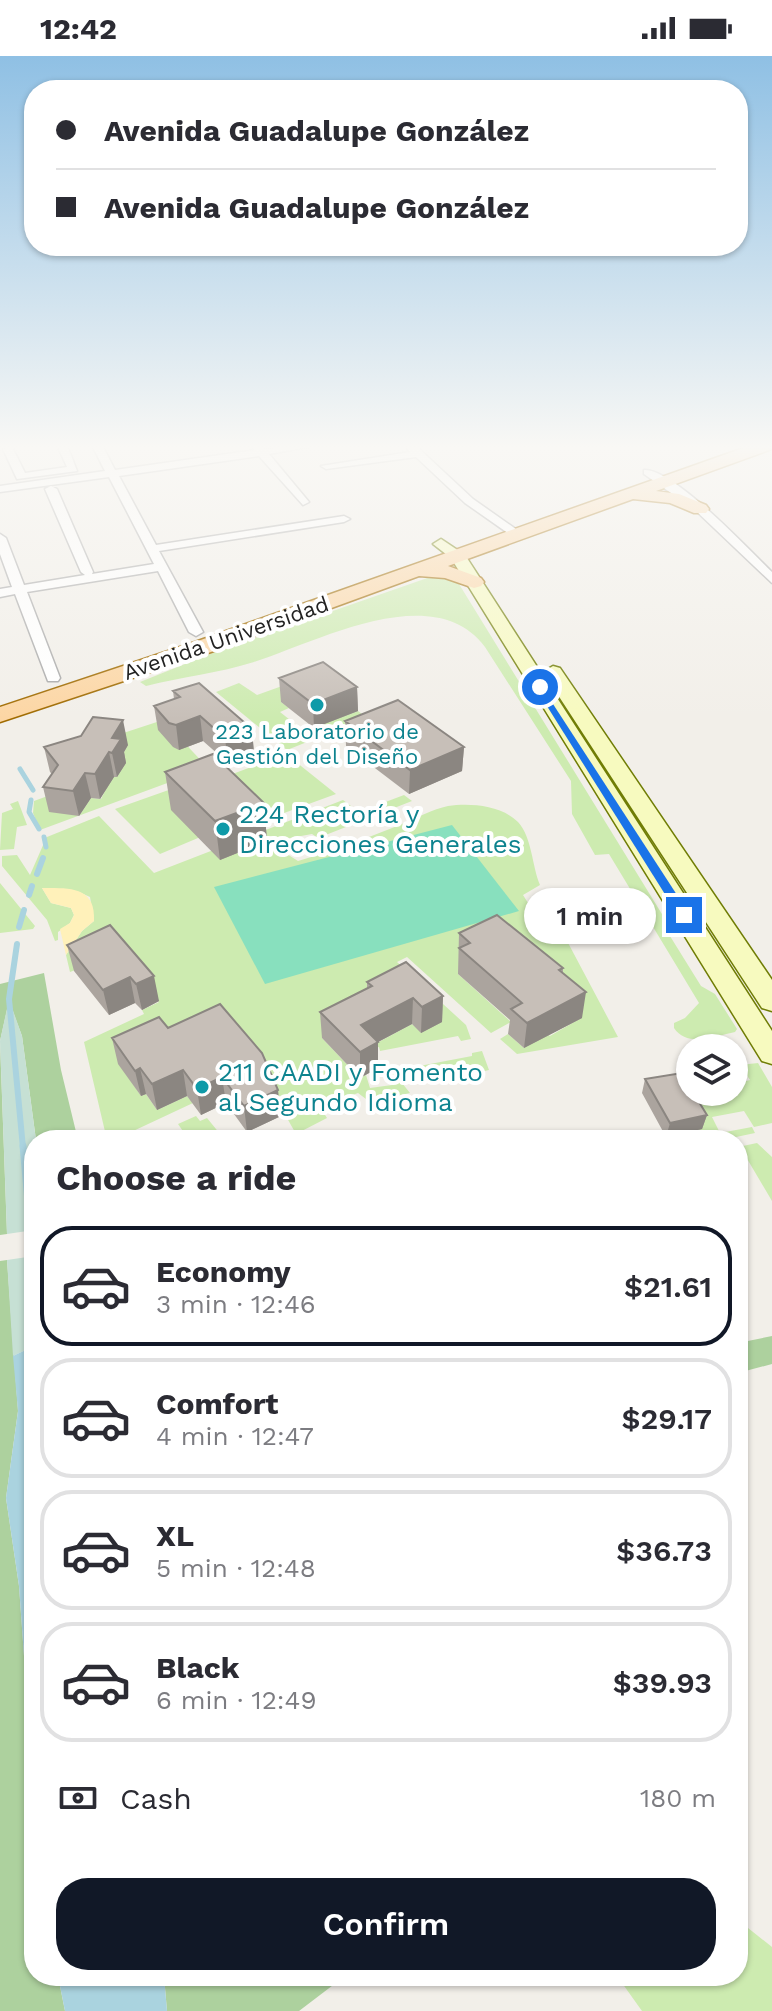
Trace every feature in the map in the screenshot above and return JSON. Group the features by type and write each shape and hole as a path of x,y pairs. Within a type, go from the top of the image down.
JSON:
{"main road":[{"name":"Avenida Universidad","path":"0,695 487,536"},
{"name":"Avenida Universidad","path":"0,715 414,571 456,547"},
{"path":"456,547 474,582 500,608 768,1042"},
{"path":"456,547 772,1001"},
{"path":"414,571 448,572 474,582"},
{"path":"83,686 103,675 189,645 196,639 196,632"}],"street":[{"path":"72,536 87,572"},
{"path":"144,536 196,632"},
{"path":"0,586 18,586 261,536"},
{"path":"728,536 772,579"},
{"path":"740,536 772,562"},
{"path":"0,538 53,678"},
{"path":"0,593 18,586 156,558"}],"green space":[{"path":"433,576 454,579 665,919 665,928 701,986 715,994 737,1029 735,1032 680,1034 674,1028 674,1023 685,1018 699,1003 609,854 595,855 572,814 571,781 485,647 463,627 436,617 406,616 374,621 241,666 146,686 140,682 215,652"},
{"path":"310,676 281,702 289,708 280,712 304,731 358,711 367,718 287,750 216,692 239,683 257,695"},
{"path":"163,720 208,768 79,815 91,798 101,799 127,746 102,740"},
{"path":"286,754 336,794 251,825 198,838 160,854 115,809 211,775 219,779"},
{"path":"64,790 79,816 40,830 33,813 34,801"},
{"path":"404,795 412,801 318,838 312,834 268,842 298,861 448,806 485,806 503,812 518,822 526,836 540,885 523,895 535,914 549,907 618,1037 517,1054 500,1039 508,1034 524,1048 543,1030 550,1036 581,1018 468,968 458,974 511,1022 491,1033 407,957 397,962 466,1025 471,1039 461,1041 458,1036 380,1051 379,1047 362,1051 412,1024 422,1033 406,988 322,1038 360,1078 366,1075 370,1088 392,1085 388,1072 472,1056 472,1053 482,1051 489,1070 481,1072 476,1067 403,1080 410,1093 370,1102 358,1093 320,1107 327,1118 304,1130 294,1130 265,1079 119,1063 141,1096 146,1094 157,1110 187,1096 193,1103 135,1130 105,1130 84,1042 144,1014 142,1010 159,1002 86,966 70,972 66,955 82,931 94,921 90,897 79,892 42,888 51,903 71,908 74,915 70,923 58,932 58,940 55,941 47,920 2,866 2,856 17,855 30,875 44,843 42,839 99,816 154,873 343,800 359,812"},
{"path":"18,801 27,825 17,827 14,849 0,850 2,813 13,809 10,804"},
{"path":"452,825 519,911 265,984 214,887"},
{"path":"0,883 35,926 33,929 0,933"},
{"path":"44,973 61,1070 76,1130 35,1130 22,1036 9,1001 0,1041 0,984"},
{"path":"9,999 22,1036 35,1130 24,1130 24,1231 7,1234 0,1041"},
{"path":"0,1041 7,1234 0,1235"},
{"path":"758,1063 772,1087 772,1123 754,1127 744,1111 712,1117 718,1130 688,1130 686,1106 748,1106 748,1064"},
{"path":"196,1116 200,1121 207,1118 217,1130 182,1130 178,1124"},
{"path":"752,1127 755,1133 748,1134 748,1130 736,1130"},
{"path":"757,1143 772,1157 772,1201 748,1160 748,1145"},
{"path":"24,1257 24,1351 13,1356 7,1260"},
{"path":"7,1260 18,1411 6,1498 19,1586 24,1656 24,1986 60,1986 65,2011 0,2011 0,1261"},
{"path":"772,1336 772,1364 748,1370 748,1341"},
{"path":"748,1928 772,1947 772,2011 642,2011 624,1986 748,1986"},
{"path":"165,1986 332,1986 299,2011 167,2011"}],"sand":[{"path":"42,888 79,891 91,901 94,921 82,931 66,955 60,929 70,923 74,915 71,908 51,903"}],"water":[{"path":"24,1351 24,1656 19,1586 6,1498 18,1411 13,1356"},
{"path":"60,1986 165,1986 167,2011 65,2011"}],"building":[{"path":"323,662 357,687 313,704 279,678"},
{"path":"199,683 252,729 225,738 200,716 176,725 169,723 154,706 180,697 173,691"},
{"path":"398,700 464,747 410,770 345,721"},
{"path":"93,717 123,720 112,738 121,739 112,753 109,752 95,774 85,773 73,791 43,787 58,765 44,747 81,736"},
{"path":"213,754 264,803 215,821 165,772"},
{"path":"497,915 563,968 559,970 586,992 527,1023 511,1009 522,1003 459,948 470,943 459,933"},
{"path":"110,925 154,976 136,984 130,977 103,990 67,945"},
{"path":"406,962 443,996 422,1007 413,998 361,1025 378,1042 360,1052 320,1012 372,986 367,982"},
{"path":"220,1004 262,1053 278,1090 244,1106 222,1077 197,1089 183,1070 152,1084 140,1068 135,1071 112,1038 159,1017 168,1028"},
{"path":"676,1074 676,1106 701,1106 707,1115 670,1123 645,1079"}],"waterway":[{"path":"20,769 33,790"},
{"path":"31,800 29,812 39,829"},
{"path":"44,837 46,847"},
{"path":"37,874 43,858"},
{"path":"29,895 32,886"},
{"path":"19,927 24,910"},
{"path":"17,944 9,999 23,1148"},
{"path":"23,1146 24,1157"}],"place":[{"name":"223 Laboratorio de Gestión del Diseño","path":"317,705"},
{"name":"224 Rectoría y Direcciones Generales","path":"223,829"},
{"name":"211 CAADI y Fomento al Segundo Idioma","path":"202,1087"}],"route":[{"path":"540,687 684,915"}]}
